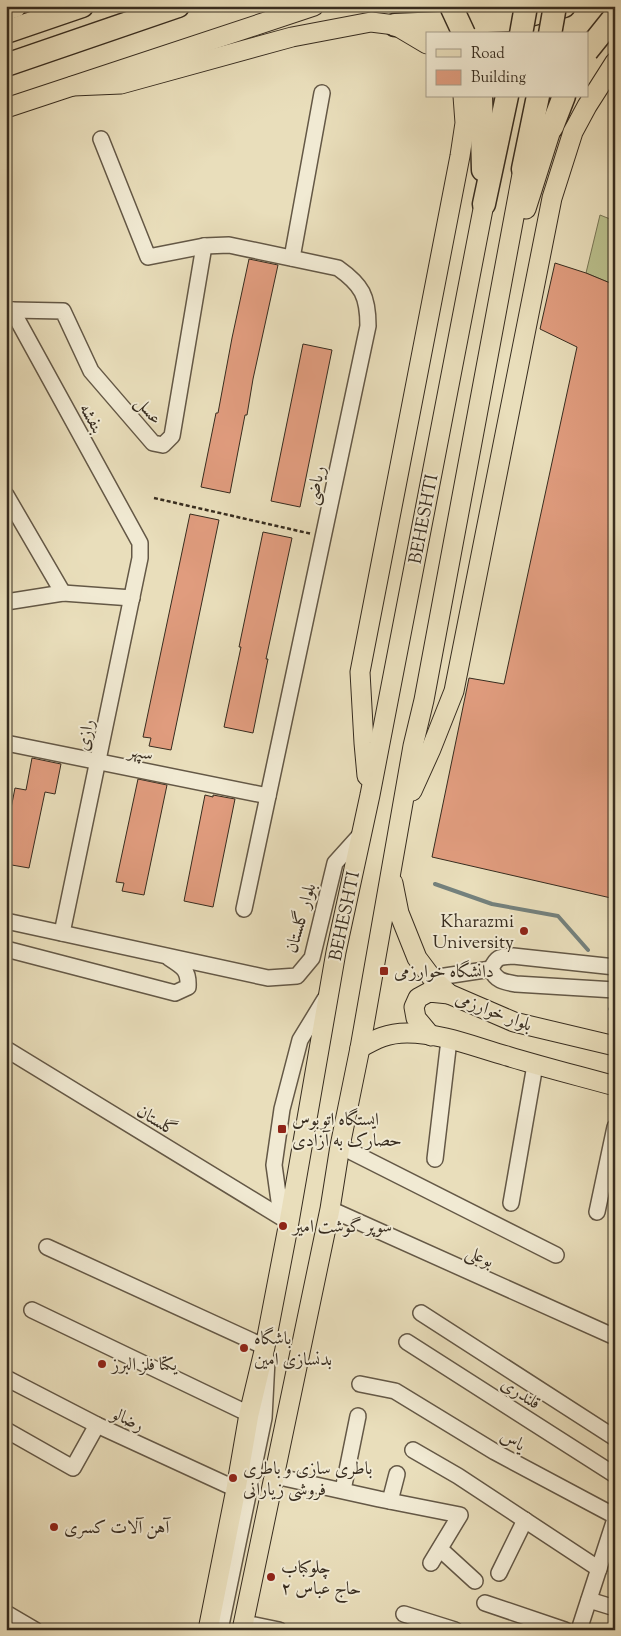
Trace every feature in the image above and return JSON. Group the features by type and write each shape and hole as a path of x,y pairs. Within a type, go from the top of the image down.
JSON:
{"highway":[{"path":"9,23 15,6"},
{"path":"9,23 61,6"},
{"path":"9,23 82,6"},
{"path":"6,65 178,6"},
{"path":"451,6 463,32"},
{"path":"521,32 526,6"},
{"path":"550,32 555,6"},
{"path":"395,25 510,20 564,6"},
{"path":"588,50 615,16"},
{"path":"481,98 484,204"},
{"path":"484,204 507,98"},
{"path":"524,169 538,98"},
{"path":"563,130 564,98"}],"main road":[{"path":"6,108 314,6"},
{"path":"73,86 121,84 292,37 370,22 395,25 426,33"},
{"path":"395,25 426,43"},
{"path":"588,33 615,26"},
{"path":"505,267 530,197 563,130 587,106 615,62"},
{"path":"370,795 364,743 360,672 466,123 463,98"},
{"path":"402,813 431,749 454,691 552,198 569,98"},
{"name":"BEHESHTI","path":"240,1627 275,1476 330,1209 413,746 524,169"},
{"name":"BEHESHTI","path":"208,1630 249,1414 289,1222 329,994 370,795 484,204"},
{"name":"بلوار خوارزمی","path":"391,872 399,914 418,958 432,978 449,994 514,1022 615,1046"},
{"path":"431,1036 416,1018 414,1007 418,998 428,992 449,994"},
{"path":"360,1048 380,1036 405,1033 431,1036 615,1086"}],"street":[{"path":"292,258 322,93"},
{"name":"ریاضی","path":"101,139 148,257 204,246 229,245 338,268 352,278 362,292 368,309 368,326 244,909"},
{"name":"عسل","path":"9,311 64,311 91,371 152,444 163,445 172,436 204,246"},
{"name":"بنفشه","path":"9,311 140,543"},
{"path":"6,495 63,593"},
{"name":"رازی","path":"62,933 140,558 140,543"},
{"path":"6,602 63,593 132,598"},
{"name":"سپهر","path":"6,743 268,796"},
{"name":"بلوار گلستان","path":"6,921 268,978 297,976 312,958 335,863 362,833"},
{"name":"بلوار گلستان","path":"6,948 175,993 188,987 188,977 183,967 166,956"},
{"path":"615,967 513,956 500,957 494,961 491,969 494,976 501,982 615,990"},
{"path":"432,978 491,969"},
{"path":"289,1222 279,1201 274,1165 282,1109 300,1040 329,994"},
{"path":"434,1159 449,1040"},
{"name":"گلستان","path":"6,1050 289,1222"},
{"path":"511,1203 535,1064"},
{"path":"279,1630 240,1627 335,1141 351,1094"},
{"path":"597,1212 615,1128"},
{"path":"340,1146 556,1255"},
{"name":"بوعلی","path":"330,1209 615,1337"},
{"path":"47,1248 264,1347"},
{"path":"32,1310 249,1414"},
{"path":"421,1313 615,1438"},
{"path":"220,1630 264,1418 268,1326"},
{"name":"قلندری","path":"407,1342 615,1475"},
{"name":"رضالو","path":"6,1378 97,1425 236,1489"},
{"name":"یاس","path":"360,1384 396,1391 495,1452 615,1518"},
{"path":"343,1490 358,1416"},
{"path":"6,1430 73,1468 97,1425"},
{"path":"413,1450 458,1476 599,1569"},
{"path":"390,1501 397,1474"},
{"path":"275,1476 460,1515 431,1563"},
{"path":"579,1630 599,1569 609,1556 615,1518"},
{"path":"499,1573 524,1520"},
{"path":"440,1548 475,1581"},
{"path":"589,1600 615,1608"},
{"path":"485,1603 566,1630"},
{"path":"6,1613 35,1630"},
{"path":"404,1614 455,1630"}],"path":[{"path":"154,498 323,536"}],"green space":[{"path":"600,215 615,221 615,285 586,273"}],"building":[{"path":"249,259 278,265 230,493 201,487"},
{"path":"555,263 615,285 615,881 611,898 432,857 469,678 504,684 577,347 540,329"},
{"path":"303,344 332,350 300,507 271,501"},
{"path":"190,514 219,520 171,750 149,746 151,738 143,737"},
{"path":"263,532 292,538 266,659 268,659 253,733 224,727"},
{"path":"32,758 61,764 55,794 45,792 29,868 6,864 6,834 15,788 26,790"},
{"path":"138,779 167,785 144,895 122,891 124,883 116,882"},
{"path":"205,795 235,799 213,907 184,901"}],"waterway":[{"path":"435,884 492,904 558,916 588,950"},
{"path":"610,1009 615,1010"}],"place":[{"name":"Kharazmi University","path":"524,931"},
{"name":"دانشگاه خوارزمی","path":"384,971"},
{"name":"ایستگاه اتوبوس حصارک به آزادی","path":"282,1129"},
{"name":"سوپر گوشت امیر","path":"283,1226"},
{"name":"باشگاه بدنسازی امین","path":"244,1348"},
{"name":"یکتا فلز البرز","path":"102,1364"},
{"name":"باطری سازی و باطری فروشی زیارانی","path":"233,1478"},
{"name":"آهن آلات کسری","path":"54,1527"},
{"name":"چلوکباب حاج عباس ۲","path":"271,1577"}]}
